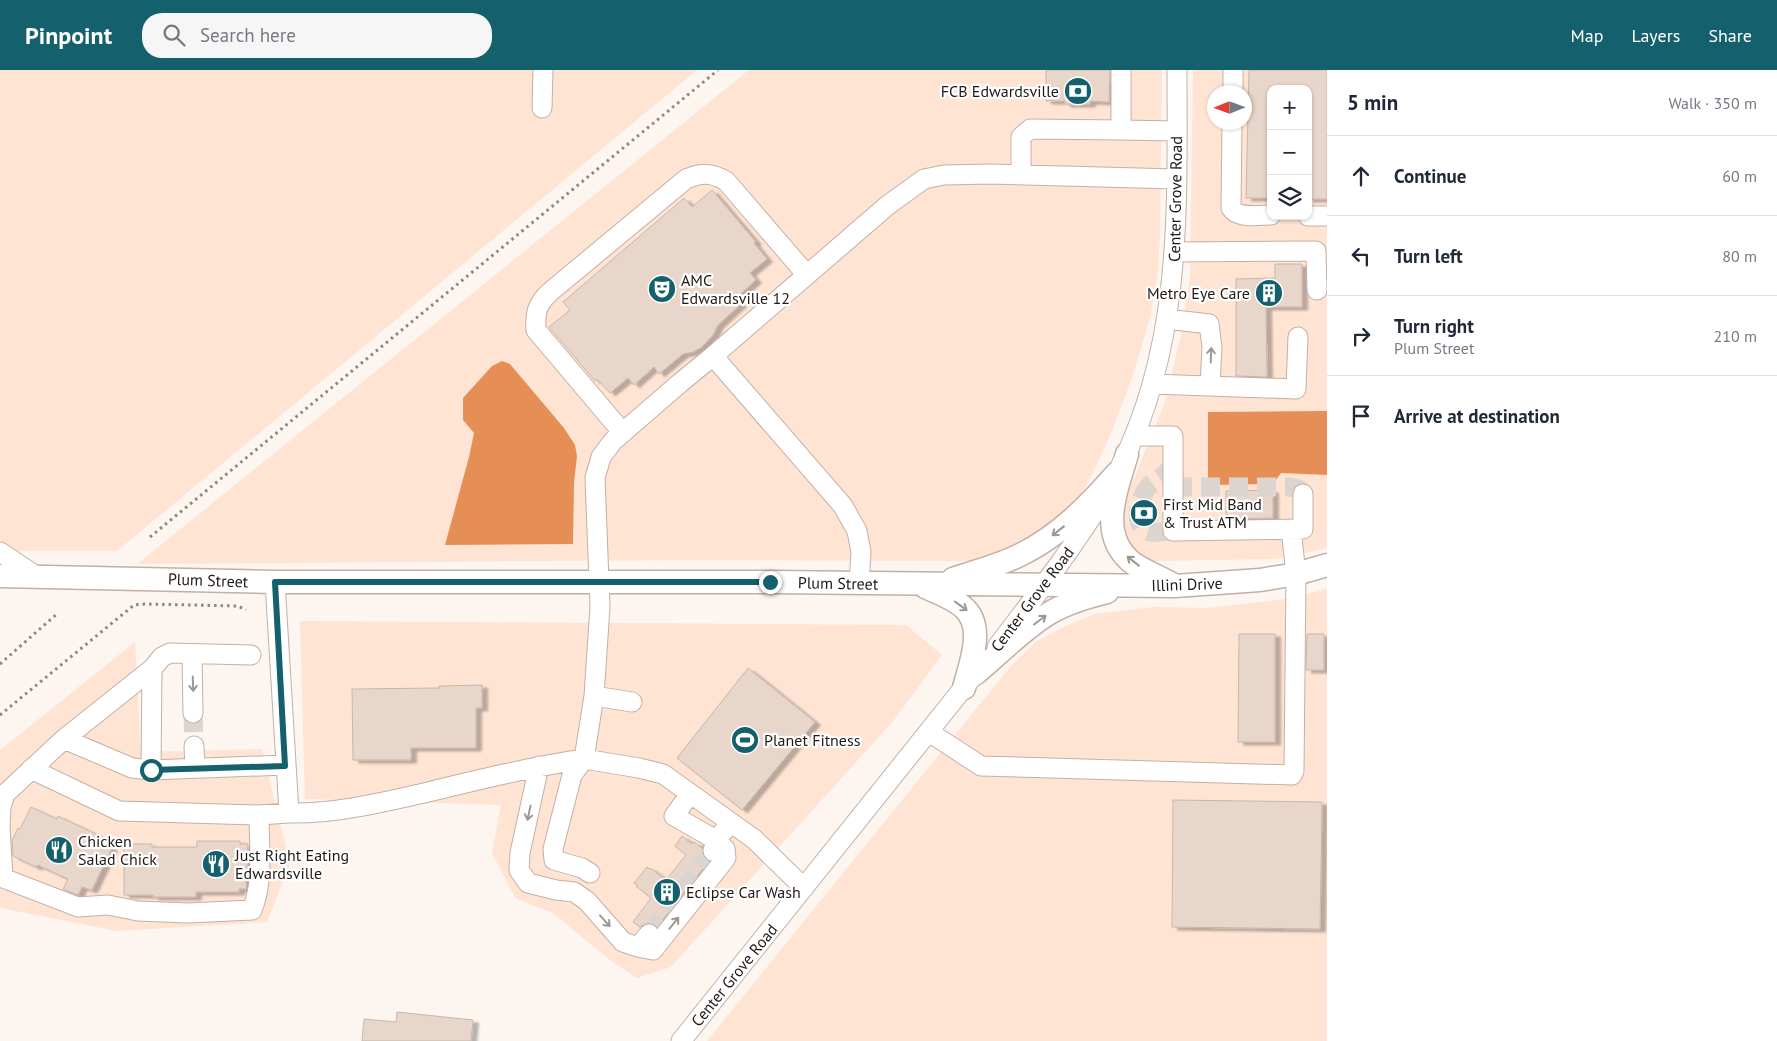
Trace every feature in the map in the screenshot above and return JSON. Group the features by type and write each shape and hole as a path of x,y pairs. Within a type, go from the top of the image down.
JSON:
{"main road":[{"path":"926,584 1021,555 1050,537 1076,518 1126,454"},
{"path":"1126,454 1111,513 1116,543 1134,564 1175,586"},
{"name":"Illini Drive","path":"1045,585 1175,586 1260,580 1296,574 1327,565"},
{"name":"Plum Street","path":"0,576 275,582 600,581 1045,585"},
{"path":"926,584 963,607 972,617 975,628 970,681"},
{"path":"970,681 1029,628 1048,614 1071,602 1130,588 1175,586"}],"street":[{"path":"542,108 543,70"},
{"path":"1121,70 1121,130"},
{"name":"Center Grove Road","path":"681,1041 1045,585 1080,537 1126,454 1152,384 1167,319 1173,281 1177,70"},
{"path":"1233,85 1234,70"},
{"path":"1021,175 1021,137 1030,129 1176,131"},
{"path":"1232,130 1231,208 1240,214 1267,215"},
{"path":"623,433 536,330 535,316 540,301 550,292 686,179 698,175 715,175 726,181 807,275"},
{"path":"590,873 582,868 554,860 553,849 572,775 584,759 594,696 600,581 594,478 602,457 613,441 888,205 924,180 944,175 1176,179"},
{"path":"1312,216 1327,216"},
{"path":"1174,252 1316,251 1316,290"},
{"path":"1167,319 1209,324 1212,347 1210,386"},
{"path":"1152,384 1296,389 1298,337"},
{"path":"714,356 843,506 857,531 861,552 858,584"},
{"path":"1126,454 1173,436 1173,531 1303,529 1303,494"},
{"path":"929,732 981,766 1292,775 1294,771 1296,574 1291,529"},
{"path":"0,552 36,576"},
{"path":"275,582 289,813"},
{"path":"251,655 170,653 162,656 152,669 64,739 31,768 5,794 1,807 0,828 3,878 78,906 108,905 138,911 188,913 252,910 257,897 259,876 259,815"},
{"path":"192,654 194,713"},
{"path":"151,770 152,669"},
{"path":"594,696 632,702"},
{"path":"64,739 132,768 151,770 285,766"},
{"path":"194,746 195,768"},
{"path":"31,768 119,811 259,815 354,809 539,766 584,759 663,774 754,839 804,888"},
{"path":"539,766 520,853 519,870 528,882 556,890 574,892 587,901 624,942 644,941 653,950 726,858 725,849 715,846 674,816 690,794"},
{"path":"715,846 731,823"}],"path":[{"path":"150,537 718,70"},
{"path":"0,715 134,605 238,606 246,610"},
{"path":"0,664 58,613"}],"shaded area":[{"path":"0,70 697,70 117,551 0,551"},
{"path":"749,70 1162,70 1160,236 1158,271 1150,318 1132,378 1110,436 1088,483 1070,512 1053,528 995,556 970,561 695,560 137,564"},
{"path":"1193,70 1327,70 1327,548 1275,559 1152,561 1137,556 1127,544 1123,528 1126,498 1165,402 1181,335 1190,276"},
{"path":"502,361 510,364 564,428 575,445 577,456 574,483 573,544 445,545 474,433 463,420 463,398 492,366"},
{"path":"1327,411 1327,475 1281,473 1273,484 1208,485 1208,412"},
{"path":"1327,589 1327,1041 707,1041 1010,667 1037,641 1094,614 1154,607 1208,608 1286,599"},
{"path":"300,621 906,625 942,655 894,720 671,967 637,978 611,961 554,914 515,898 492,853 501,805 305,799"},
{"path":"135,642 141,752 262,749 290,864 267,922 117,931 0,908 0,750"}],"building":[{"name":"FCB Edwardsville","path":"1046,70 1110,70 1109,102 1090,101 1090,104 1065,104 1065,101 1046,101"},
{"path":"1249,70 1327,70 1327,199 1312,199 1312,85 1267,85 1267,198 1246,198 1248,130 1252,130 1252,85 1249,85"},
{"name":"AMC Edwardsville 12","path":"712,190 756,242 754,243 767,259 750,273 756,280 736,298 741,304 718,325 713,335 702,347 693,352 683,354 659,374 654,367 634,385 628,378 610,393 597,379 595,381 549,327 570,310 563,302 684,198 692,207"},
{"path":"1275,264 1302,264 1302,307 1266,307 1267,377 1236,376 1236,279 1275,278"},
{"path":"1273,490 1273,518 1226,519 1226,491"},
{"path":"1239,634 1275,634 1275,742 1238,742"},
{"path":"1307,634 1324,634 1324,670 1306,670"},
{"name":"Planet Fitness","path":"748,668 815,722 742,810 677,758"},
{"path":"482,685 482,708 476,708 476,748 411,748 411,760 353,760 352,689 439,688 439,686"},
{"path":"1173,800 1322,802 1320,929 1172,927"},
{"name":"Chicken Salad Chick","path":"31,807 57,819 58,816 98,835 94,844 104,844 112,848 92,890 82,887 78,895 63,889 68,879 13,856 12,841"},
{"name":"Eclipse Car Wash","path":"682,836 701,848 703,845 702,854 709,861 657,927 651,923 640,927 633,922 651,898 634,883 647,867 666,880 686,855 675,846"},
{"path":"197,841 240,841 240,844 248,844 246,889 239,889 239,892 196,892 196,897 124,895 124,844 152,844 152,847 197,847"},
{"path":"397,1012 473,1020 471,1041 362,1041 364,1019 396,1022"}],"tunnel":[{"path":"1173,465 1146,489 1139,510 1140,524 1144,529 1150,532 1173,531"},
{"path":"1173,487 1289,487 1299,489 1303,494"},
{"path":"193,713 194,746"},
{"path":"649,934 713,851"}],"place":[{"name":"FCB Edwardsville","path":"1078,91"},
{"name":"AMC Edwardsville 12","path":"662,289"},
{"name":"Metro Eye Care","path":"1269,293"},
{"name":"First Mid Band & Trust ATM","path":"1144,513"},
{"name":"Planet Fitness","path":"745,740"},
{"name":"Chicken Salad Chick","path":"59,850"},
{"name":"Just Right Eating Edwardsville","path":"216,864"},
{"name":"Eclipse Car Wash","path":"667,892"}],"route":[{"path":"151,770 285,766 275,582 770,582"}]}
